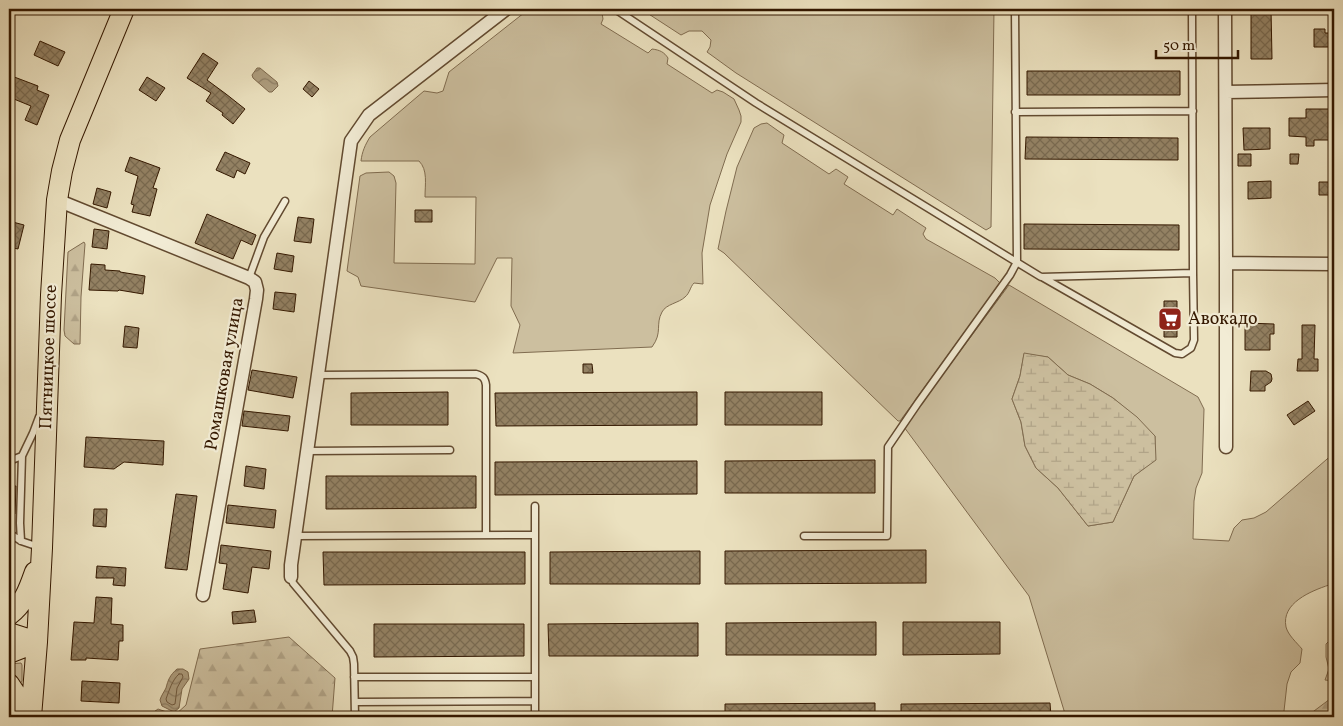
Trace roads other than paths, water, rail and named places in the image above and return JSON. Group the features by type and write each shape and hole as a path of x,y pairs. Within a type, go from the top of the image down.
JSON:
{"main road":[{"name":"Пятницкое шоссе","path":"31,717 42,548 51,295 57,200 70,140 124,9"},
{"path":"9,616 25,599 42,548"},
{"path":"9,633 37,642"},
{"path":"9,653 37,642"},
{"path":"9,684 19,699 23,717"}],"street":[{"path":"291,577 291,564 351,141 369,115 506,9"},
{"path":"1225,9 1226,447"},
{"path":"1226,92 1334,90"},
{"name":"Ромашковая улица","path":"57,200 255,282 257,290 256,299 203,595"},
{"path":"1226,263 1334,264"}],"lane":[{"path":"615,9 756,103 1016,262 1175,353 1182,354 1191,348 1194,340 1192,9"},
{"path":"804,536 887,536 888,447 1010,275 1016,262 1015,9"},
{"path":"1015,112 1193,111"},
{"path":"249,278 264,237 285,201"},
{"path":"1041,277 1193,273"},
{"path":"318,375 476,374 482,376 486,385 486,535"},
{"path":"21,541 22,456 47,395"},
{"path":"307,451 450,450"},
{"path":"9,461 22,456"},
{"path":"535,506 536,717"},
{"path":"9,533 21,541 42,548"},
{"path":"295,536 535,535"},
{"path":"291,577 293,583 353,657 355,717"},
{"path":"354,677 535,677"},
{"path":"354,702 535,701"}],"water":[{"path":"257,68 260,68 277,82 278,86 272,92 269,92 253,78 252,75"},
{"path":"177,669 183,669 188,672 189,679 182,689 179,708 174,712 162,706 160,700 170,678"}],"place":[{"name":"Авокадо","path":"1170,319"}]}
